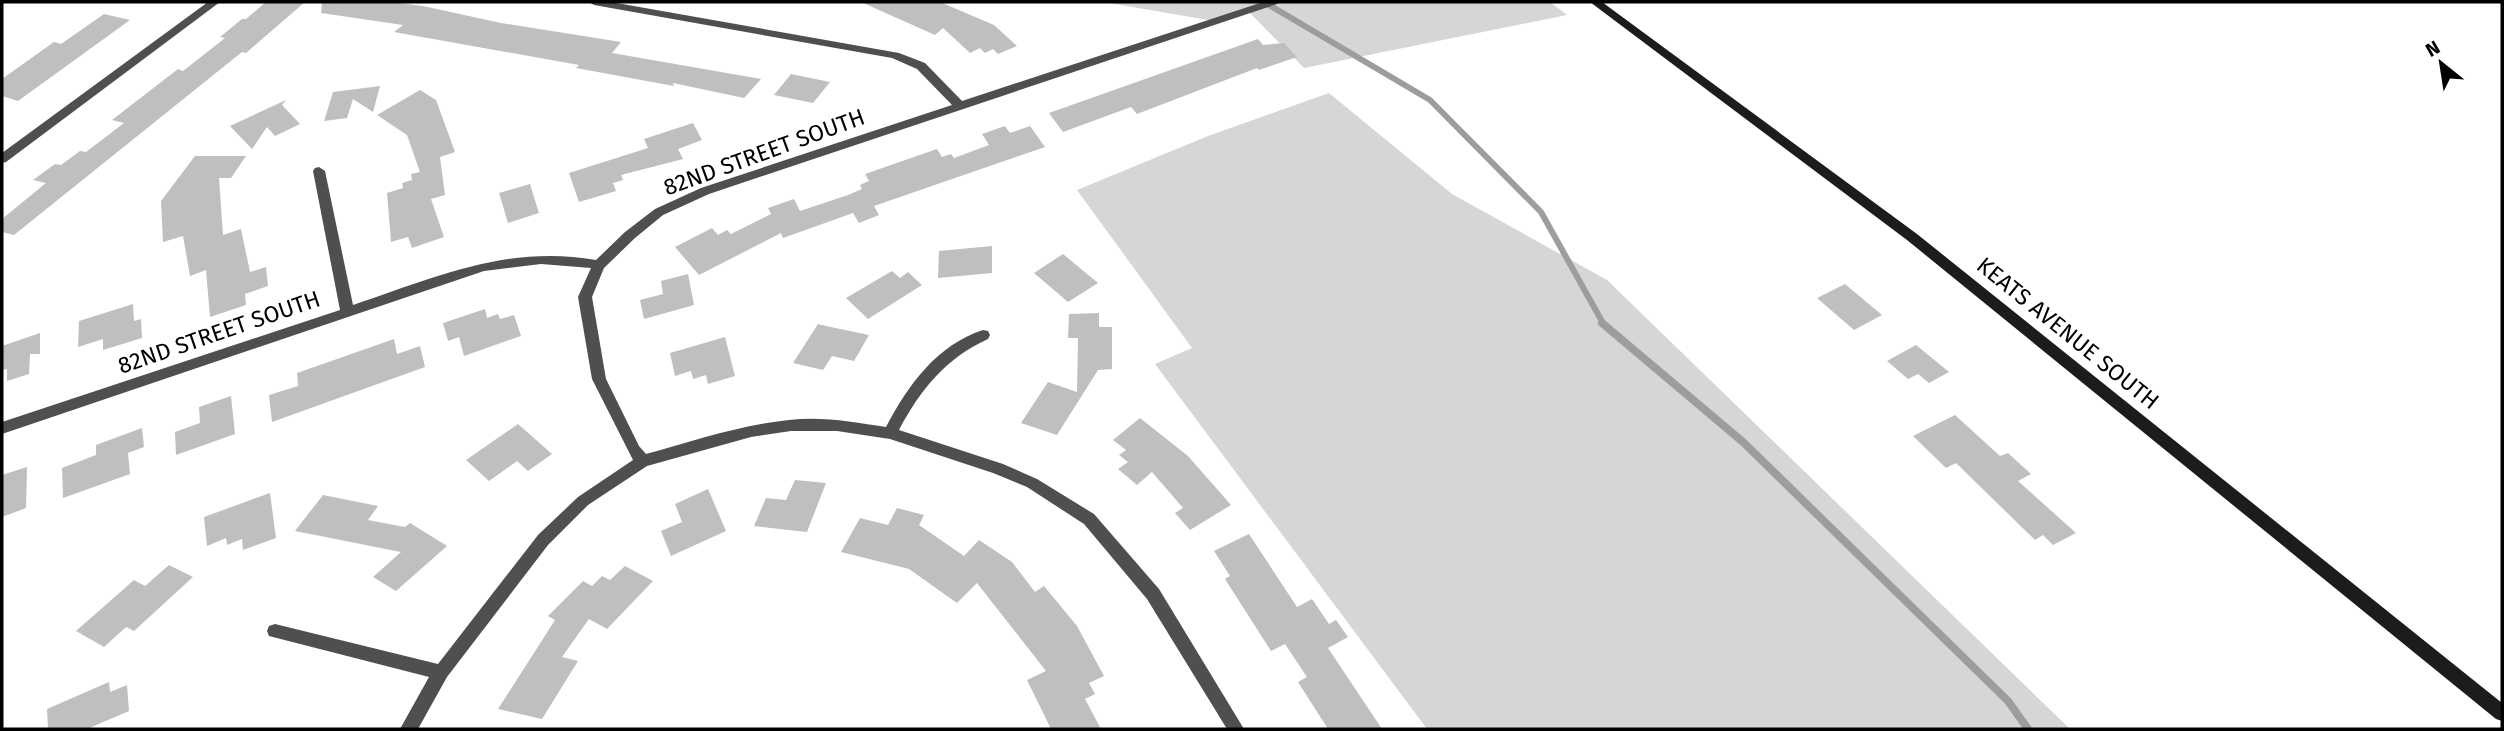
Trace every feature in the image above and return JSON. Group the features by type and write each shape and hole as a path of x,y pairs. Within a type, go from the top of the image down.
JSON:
{"main road":[{"name":"KEATS AVENUE SOUTH","path":"1595,2 1912,237 2502,713"}],"street":[{"path":"2,159 215,2"},
{"path":"594,2 895,55 921,66 960,106"},
{"name":"82ND STREET SOUTH","path":"2,428 483,267 510,261 573,260 599,265 630,235 678,201 1273,2"},
{"path":"319,171 347,311"},
{"path":"599,265 585,297 599,379 634,450 643,461"},
{"path":"890,433 906,401 923,378 966,342 983,335"},
{"path":"409,729 441,672 543,540 583,501 643,461 751,431 791,425 837,425 890,433 1021,478 1089,519 1153,594 1236,729"},
{"path":"275,631 441,672"}],"shaded area":[{"path":"1103,2 1550,2 1567,15 1304,68 1247,10 1214,21"},
{"path":"1329,93 1452,194 1607,280 2070,729 1427,729 1155,364 1192,348 1077,190 1208,136"}],"building":[{"path":"266,2 305,2 246,53 242,52 14,235 2,232 2,219 46,183 33,180 55,164 61,165 80,151 86,152 124,123 112,120 178,69 183,71 225,38 220,37"},
{"path":"322,2 391,2 423,6 501,23 621,42 612,53 761,79 744,98 673,83 674,86 576,68 579,65 394,32 403,25 321,13"},
{"path":"861,2 940,2 994,25 1017,46 998,54 993,49 985,53 980,48 970,53 943,28 935,35"},
{"path":"104,14 130,20 18,101 2,96 2,79 54,42 61,44"},
{"path":"1258,39 1263,45 1284,43 1297,57 1259,70 1257,68 1137,114 1131,107 1063,132 1049,113"},
{"path":"791,74 830,82 813,103 774,95"},
{"path":"380,86 373,112 353,99 347,118 324,121 333,92"},
{"path":"420,90 436,100 455,152 440,157 445,195 431,199 444,237 412,248 408,237 391,242 387,193 403,188 402,183 412,180 411,174 420,172 407,135 377,115"},
{"path":"286,100 282,105 300,124 275,136 267,127 252,149 230,126"},
{"path":"693,123 702,140 678,149 683,159 621,175 623,180 613,183 616,191 579,202 569,173 648,148 644,139"},
{"path":"1005,126 1010,133 1030,126 1045,147 874,206 879,215 859,223 853,213 783,238 781,233 699,275 675,247 712,228 718,235 727,230 731,234 771,214 768,208 794,199 800,211 848,195 862,189 860,185 869,181 865,174 937,149 942,157 951,154 954,158 989,145 982,134"},
{"path":"195,156 246,156 231,178 219,178 223,235 241,229 250,272 266,267 268,286 245,294 246,305 210,317 206,270 190,276 183,236 163,242 161,201"},
{"path":"530,184 539,213 508,223 499,193"},
{"path":"992,246 992,273 938,278 939,251"},
{"path":"1063,254 1098,283 1068,302 1034,273"},
{"path":"892,271 900,278 908,272 922,285 868,319 846,298"},
{"path":"688,274 694,305 644,319 640,300 663,294 661,281"},
{"path":"1845,284 1882,315 1854,330 1817,298"},
{"path":"133,304 134,321 141,319 142,338 103,350 103,339 78,347 79,321"},
{"path":"485,309 487,318 498,314 500,319 514,315 521,336 464,356 459,337 448,341 443,323"},
{"path":"1099,313 1099,327 1112,327 1112,369 1098,370 1057,435 1021,423 1048,382 1077,392 1078,338 1068,338 1069,314"},
{"path":"818,324 869,335 854,361 832,356 823,370 793,363"},
{"path":"40,333 40,354 30,354 29,374 7,381 7,369 2,370 2,346"},
{"path":"725,337 735,376 708,384 706,375 693,379 691,371 675,376 670,353"},
{"path":"394,339 397,354 420,346 425,367 272,422 269,395 298,386 297,373"},
{"path":"1916,345 1949,372 1929,383 1918,374 1908,379 1887,361"},
{"path":"231,396 235,434 176,455 175,432 200,423 199,407"},
{"path":"1955,415 2000,456 2008,453 2031,474 2018,481 2076,533 2053,545 2043,535 2035,540 1956,463 1946,468 1913,436"},
{"path":"1140,418 1188,456 1231,505 1190,530 1175,513 1183,508 1152,472 1137,485 1118,469 1128,462 1119,455 1126,450 1113,440"},
{"path":"518,424 552,454 528,471 517,461 489,481 466,460"},
{"path":"142,428 144,447 128,453 130,474 63,498 62,468 96,455 96,445"},
{"path":"27,467 26,508 2,517 2,475"},
{"path":"795,480 826,483 807,532 754,526 766,498 786,500"},
{"path":"708,489 726,531 671,556 661,531 682,522 675,504"},
{"path":"270,493 276,538 243,550 242,539 227,545 226,538 207,546 204,517"},
{"path":"323,495 378,506 368,520 405,527 410,523 447,546 396,591 373,577 401,552 295,531"},
{"path":"897,508 924,515 919,525 964,556 979,540 1012,562 1035,592 1044,586 1077,626 1104,676 1089,683 1095,694 1085,699 1101,729 1051,729 1027,680 1046,671 977,583 957,603 909,569 841,552 860,518 888,525"},
{"path":"1249,534 1297,607 1312,599 1329,624 1336,620 1348,637 1328,648 1382,729 1328,729 1298,682 1307,677 1285,644 1271,651 1225,579 1230,576 1214,551"},
{"path":"169,565 193,577 134,631 126,627 104,647 76,631 134,580 145,586"},
{"path":"625,566 653,581 607,629 589,619 562,657 578,661 542,719 498,709 555,620 548,616 583,581 592,586 602,576 610,580"},
{"path":"109,682 110,692 127,685 129,711 87,729 48,729 47,709"}],"waterway":[{"path":"1264,2 1430,100 1541,212 1604,324"},
{"path":"1604,324 1743,442 2008,701 2028,729"}]}
